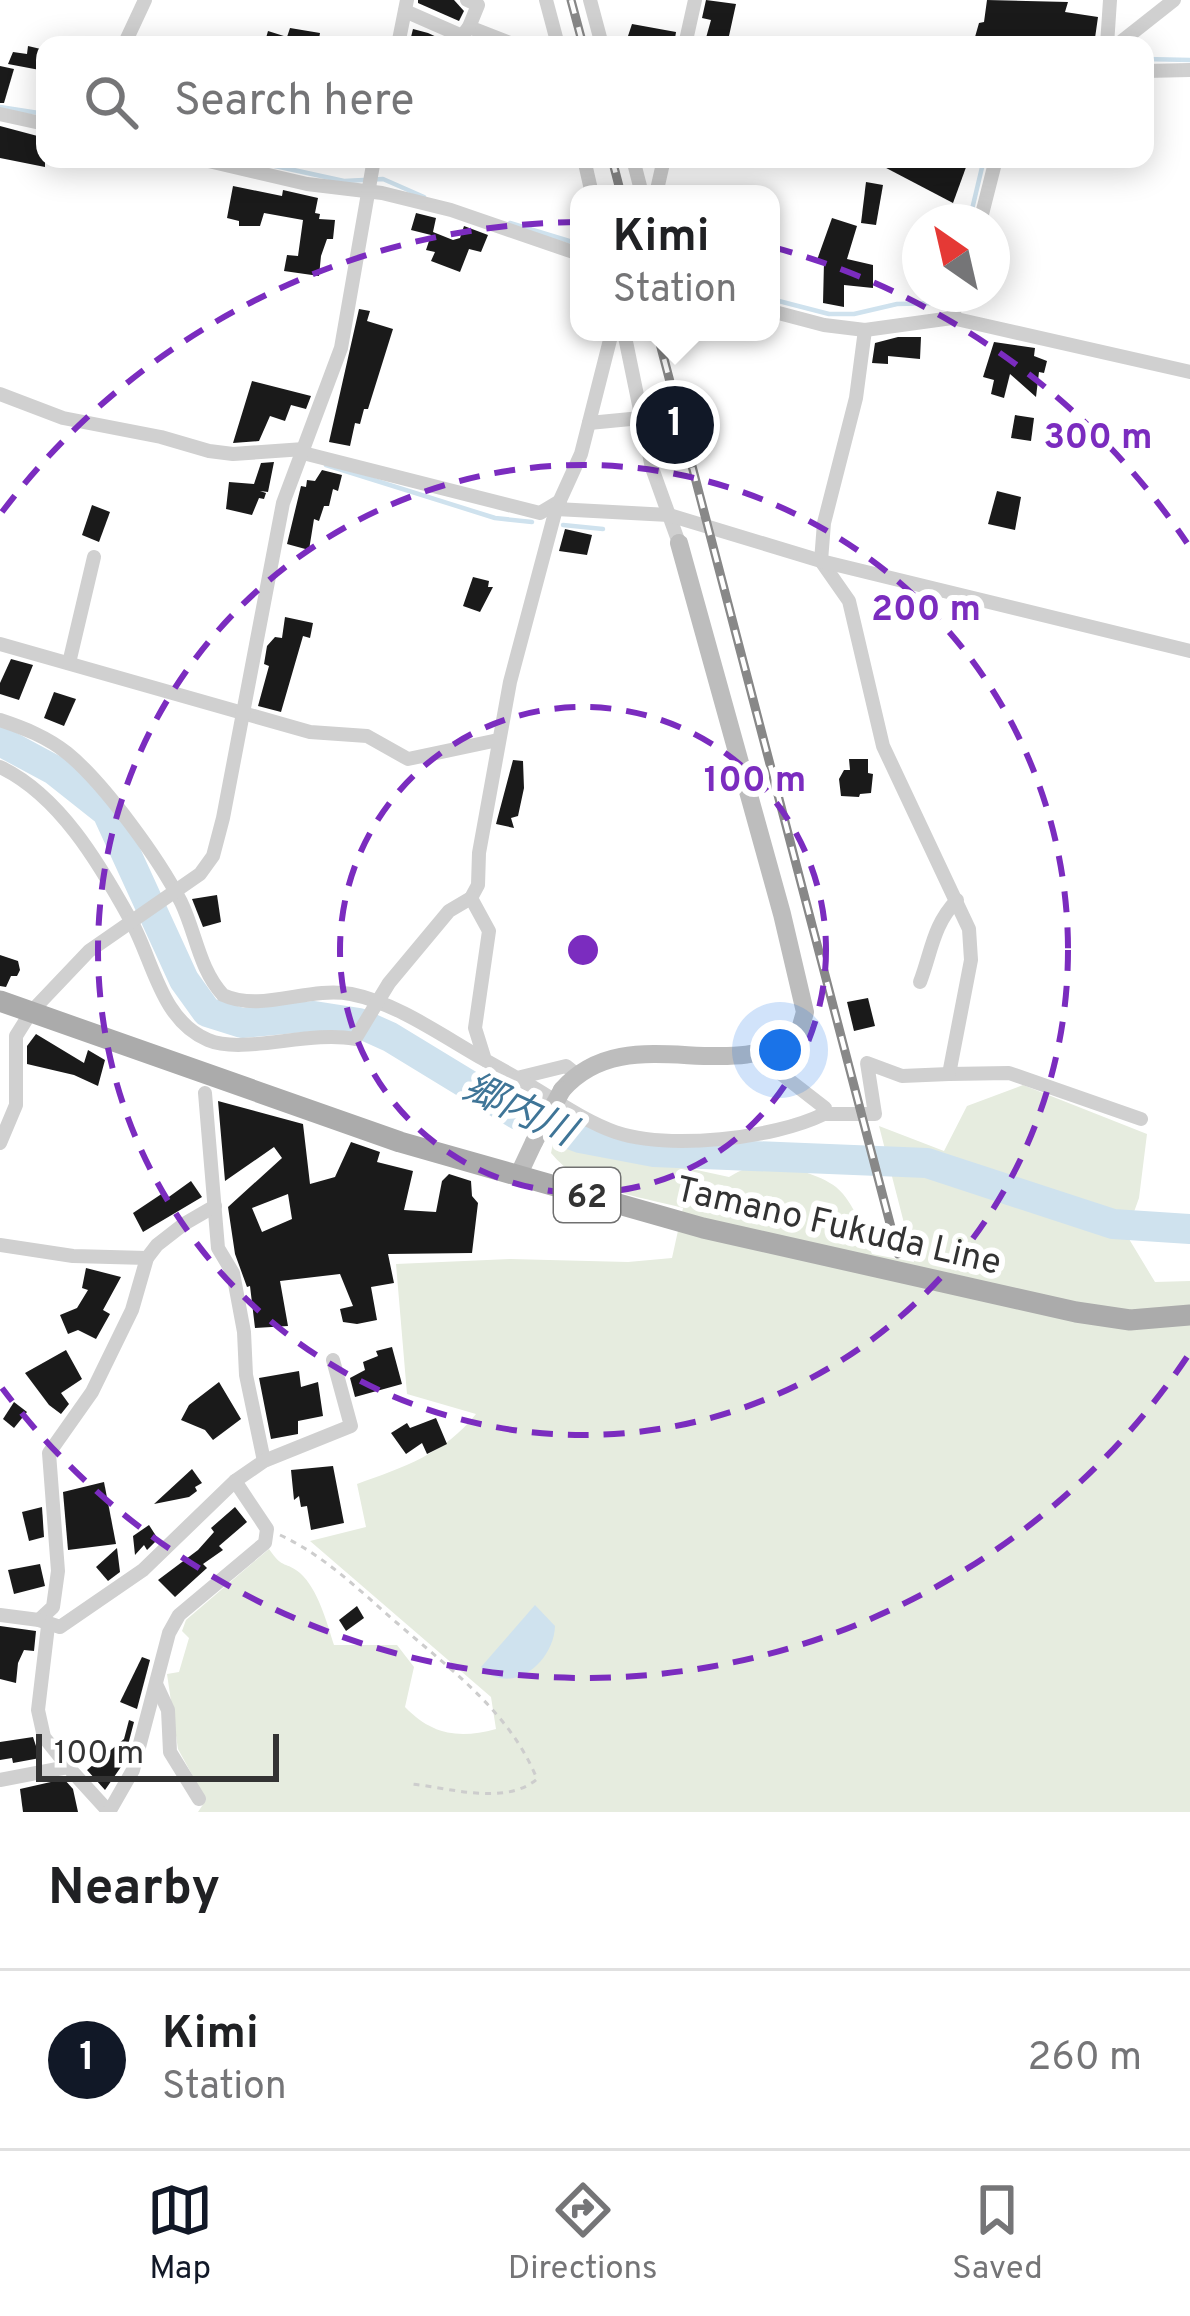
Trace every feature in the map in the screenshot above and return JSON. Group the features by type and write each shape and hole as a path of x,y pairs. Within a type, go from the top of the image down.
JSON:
{"main road":[{"name":"Tamano Fukuda Line","path":"0,1001 400,1142 703,1228 893,1268 1019,1301 1130,1319 1190,1315"}],"street":[{"path":"128,36 145,0"},
{"path":"546,0 556,36"},
{"path":"590,0 600,36"},
{"path":"687,36 695,0"},
{"path":"1108,36 1110,0"},
{"path":"1129,36 1174,0"},
{"path":"400,36 406,6 462,36 469,28 475,2"},
{"path":"469,28 490,36"},
{"path":"1154,71 1190,70"},
{"path":"0,114 36,122"},
{"path":"239,168 307,184 371,177"},
{"path":"985,204 994,168"},
{"path":"371,177 382,193 451,210 570,251"},
{"path":"0,1143 16,1105 16,1036 31,1012 89,951 200,874 213,856 245,712 278,522 341,348 371,177"},
{"path":"952,318 954,312"},
{"path":"780,314 824,326 865,330 952,318 1190,373"},
{"path":"865,330 856,398 824,523 821,561 849,601 883,746 969,929 971,960 949,1074"},
{"path":"0,767 33,786 56,809 136,921 154,976 176,1015 208,1040 231,1046 329,1034 355,1039 376,1004 449,911 471,898 478,885 498,740 558,505 581,454 610,341"},
{"path":"518,1176 562,1090 576,1074 626,1054 753,1052 786,1043 799,1033 805,1012 679,543 652,468 626,341"},
{"path":"0,394 62,418 160,436 209,452 303,451 540,513 558,505 669,515 821,561 1190,651"},
{"path":"589,423 641,418"},
{"path":"70,663 94,557"},
{"path":"0,644 310,732 367,736 408,759 498,740"},
{"path":"0,720 29,729 68,753 121,812 223,995 247,1003 318,993 349,994 460,1046 615,1132 662,1139 777,1133 824,1114 875,1114 867,1063 902,1076 1009,1073 1141,1119"},
{"path":"471,898 489,931 475,1028 485,1060"},
{"path":"920,982 935,944 938,920 957,900"},
{"path":"460,1046 475,1028"},
{"path":"205,1058 208,1040"},
{"path":"753,1052 815,1098 825,1108 824,1114"},
{"path":"517,1078 566,1066 576,1074"},
{"path":"205,1093 218,1248 233,1274 263,1460"},
{"path":"214,1206 184,1224 147,1258 132,1310 92,1392 50,1453 58,1570 53,1607 44,1623 38,1710 44,1737 109,1812 133,1770 169,1633 179,1615 265,1543 268,1529 236,1481"},
{"path":"0,1245 73,1256 147,1258"},
{"path":"0,1615 60,1627 142,1570 263,1460 351,1426 333,1360"},
{"path":"155,1684 168,1710 170,1752 199,1799"},
{"path":"0,1780 68,1768"}],"path":[{"path":"268,1529 316,1552 487,1702 526,1751 536,1779 525,1790 506,1794 412,1784"}],"shaded area":[{"path":"1023,1085 1147,1134 1139,1198 1126,1234 1155,1282 1190,1281 1190,1812 198,1812 206,1800 178,1749 167,1674 179,1672 189,1638 182,1631 186,1620 269,1549 312,1588 334,1645 397,1645 414,1667 405,1707 425,1724 470,1734 496,1729 491,1697 310,1541 366,1527 357,1484 437,1449 476,1414 407,1394 396,1264 672,1258 683,1208 611,1190 578,1176 551,1153 554,1139 729,1177 763,1165 808,1173 843,1194 872,1254 914,1262 879,1126 944,1151 967,1106"}],"water":[{"path":"535,1605 555,1626 547,1652 529,1672 505,1679 493,1676 481,1667"}],"building":[{"path":"418,0 454,0 464,11 459,21"},
{"path":"706,0 736,4 729,36 707,36 711,20 702,18"},
{"path":"987,0 1068,2 1065,12 1098,17 1095,36 975,36 979,23 984,22"},
{"path":"632,24 676,32 675,36 628,36"},
{"path":"290,28 320,33 320,36 287,36"},
{"path":"413,29 434,36 411,36"},
{"path":"28,46 36,48 36,69 8,64 13,52 27,54"},
{"path":"0,66 14,69 4,103 0,103"},
{"path":"0,126 36,136 36,165 0,158"},
{"path":"886,168 966,168 953,203"},
{"path":"866,182 883,185 876,225 861,223"},
{"path":"233,186 318,198 315,213 320,214 319,219 335,220 319,276 284,271 287,255 298,256 303,220 264,213 260,226 239,226 239,221 227,218"},
{"path":"416,213 436,218 433,232 453,240 460,238 464,226 488,235 481,252 469,249 460,272 431,261 435,252 426,250 431,235 411,230"},
{"path":"832,218 857,226 847,259 873,265 873,288 844,285 844,307 823,303 824,262 817,260"},
{"path":"359,309 370,311 367,321 393,329 368,409 360,424 355,423 350,446 329,442"},
{"path":"921,337 920,359 888,356 888,364 872,363 875,343"},
{"path":"994,342 1035,348 1034,356 1047,361 1044,373 1039,372 1036,397 1010,374 1004,398 991,394 994,380 983,377"},
{"path":"252,381 311,396 306,409 291,405 285,421 270,416 259,441 233,443"},
{"path":"1015,415 1034,418 1031,441 1011,438"},
{"path":"274,462 268,492 260,491 266,493 264,499 259,498 252,515 226,509 229,482 254,484 261,463"},
{"path":"322,470 342,475 338,491 333,489 319,521 314,519 309,550 287,544 301,486 306,487 307,480 315,481"},
{"path":"997,491 1021,497 1015,530 988,524"},
{"path":"92,505 110,512 99,542 82,535"},
{"path":"565,529 592,535 587,555 559,551"},
{"path":"473,577 493,587 480,612 463,606"},
{"path":"285,617 313,623 310,638 303,636 281,712 258,706 269,666 264,664 267,646 275,637 282,638"},
{"path":"11,659 33,665 19,700 0,694"},
{"path":"54,692 76,699 64,726 44,718"},
{"path":"849,759 868,759 868,773 873,774 871,793 841,796 839,779 844,770 850,770"},
{"path":"513,760 523,761 524,788 518,816 511,818 514,828 496,824"},
{"path":"217,895 221,922 203,927 192,899"},
{"path":"0,955 18,961 20,970 6,987 0,986"},
{"path":"868,998 875,1026 854,1031 847,1002"},
{"path":"36,1034 84,1063 88,1050 105,1060 98,1086 27,1064 27,1046"},
{"path":"218,1101 303,1124 310,1184 335,1177 351,1142 380,1152 377,1162 413,1171 404,1210 436,1212 442,1181 449,1174 471,1181 478,1203 472,1253 388,1254 394,1283 371,1287 377,1320 357,1324 343,1322 340,1309 353,1306 340,1274 280,1281 288,1326 255,1328 250,1286 235,1254 228,1207 282,1158 274,1147 225,1181","holes":["288,1194 292,1219 262,1232 252,1208"]},
{"path":"191,1181 202,1197 143,1232 133,1213 163,1193 166,1199"},
{"path":"86,1268 121,1277 103,1310 110,1314 96,1339 78,1330 68,1334 60,1315 77,1308 88,1290 82,1288"},
{"path":"392,1347 402,1384 355,1397 350,1378 365,1370 363,1362 378,1356 376,1351"},
{"path":"66,1350 82,1379 61,1393 69,1404 61,1414 25,1373"},
{"path":"299,1371 301,1387 318,1382 323,1416 298,1421 298,1434 271,1439 259,1378"},
{"path":"219,1382 241,1419 213,1440 205,1430 181,1420 189,1405"},
{"path":"14,1402 27,1412 14,1428 3,1419"},
{"path":"436,1418 447,1444 427,1454 422,1443 406,1454 391,1433 407,1423 410,1428"},
{"path":"333,1466 344,1523 311,1530 307,1506 301,1507 299,1496 294,1500 291,1470"},
{"path":"192,1469 202,1483 195,1487 197,1491 154,1504"},
{"path":"104,1482 116,1544 68,1550 63,1492"},
{"path":"42,1507 44,1537 29,1541 22,1512"},
{"path":"235,1507 247,1522 175,1597 158,1580 198,1550 214,1532 211,1528"},
{"path":"149,1525 158,1539 135,1555 133,1536"},
{"path":"117,1548 120,1572 108,1581 96,1567"},
{"path":"40,1564 45,1586 14,1594 8,1570"},
{"path":"357,1606 364,1618 346,1631 339,1620"},
{"path":"0,1626 36,1631 34,1651 24,1650 18,1663 16,1683 0,1679"},
{"path":"142,1657 150,1660 137,1709 120,1702"},
{"path":"129,1720 134,1722 123,1764 105,1790 87,1770 124,1739"},
{"path":"33,1737 40,1758 13,1763 12,1758 0,1760 0,1742"},
{"path":"64,1779 73,1789 78,1812 23,1812 20,1789"}],"waterway":[{"path":"1154,59 1190,60"},
{"path":"0,107 36,113"},
{"path":"284,168 344,181 383,179 424,197"},
{"path":"973,204 982,168"},
{"path":"510,223 570,241"},
{"path":"780,301 829,314 902,304"},
{"path":"326,465 495,518 532,522"},
{"path":"563,525 603,529"},
{"name":"郷内川","path":"0,741 54,770 107,812 184,980 207,1012 242,1023 314,1016 359,1023 518,1115 580,1138 654,1152 927,1163 1113,1224 1190,1229"}],"railway":[{"path":"571,0 581,36"},
{"path":"614,168 619,185"},
{"path":"659,341 898,1254"}],"place":[{"name":"Kimi","path":"675,425"}]}
